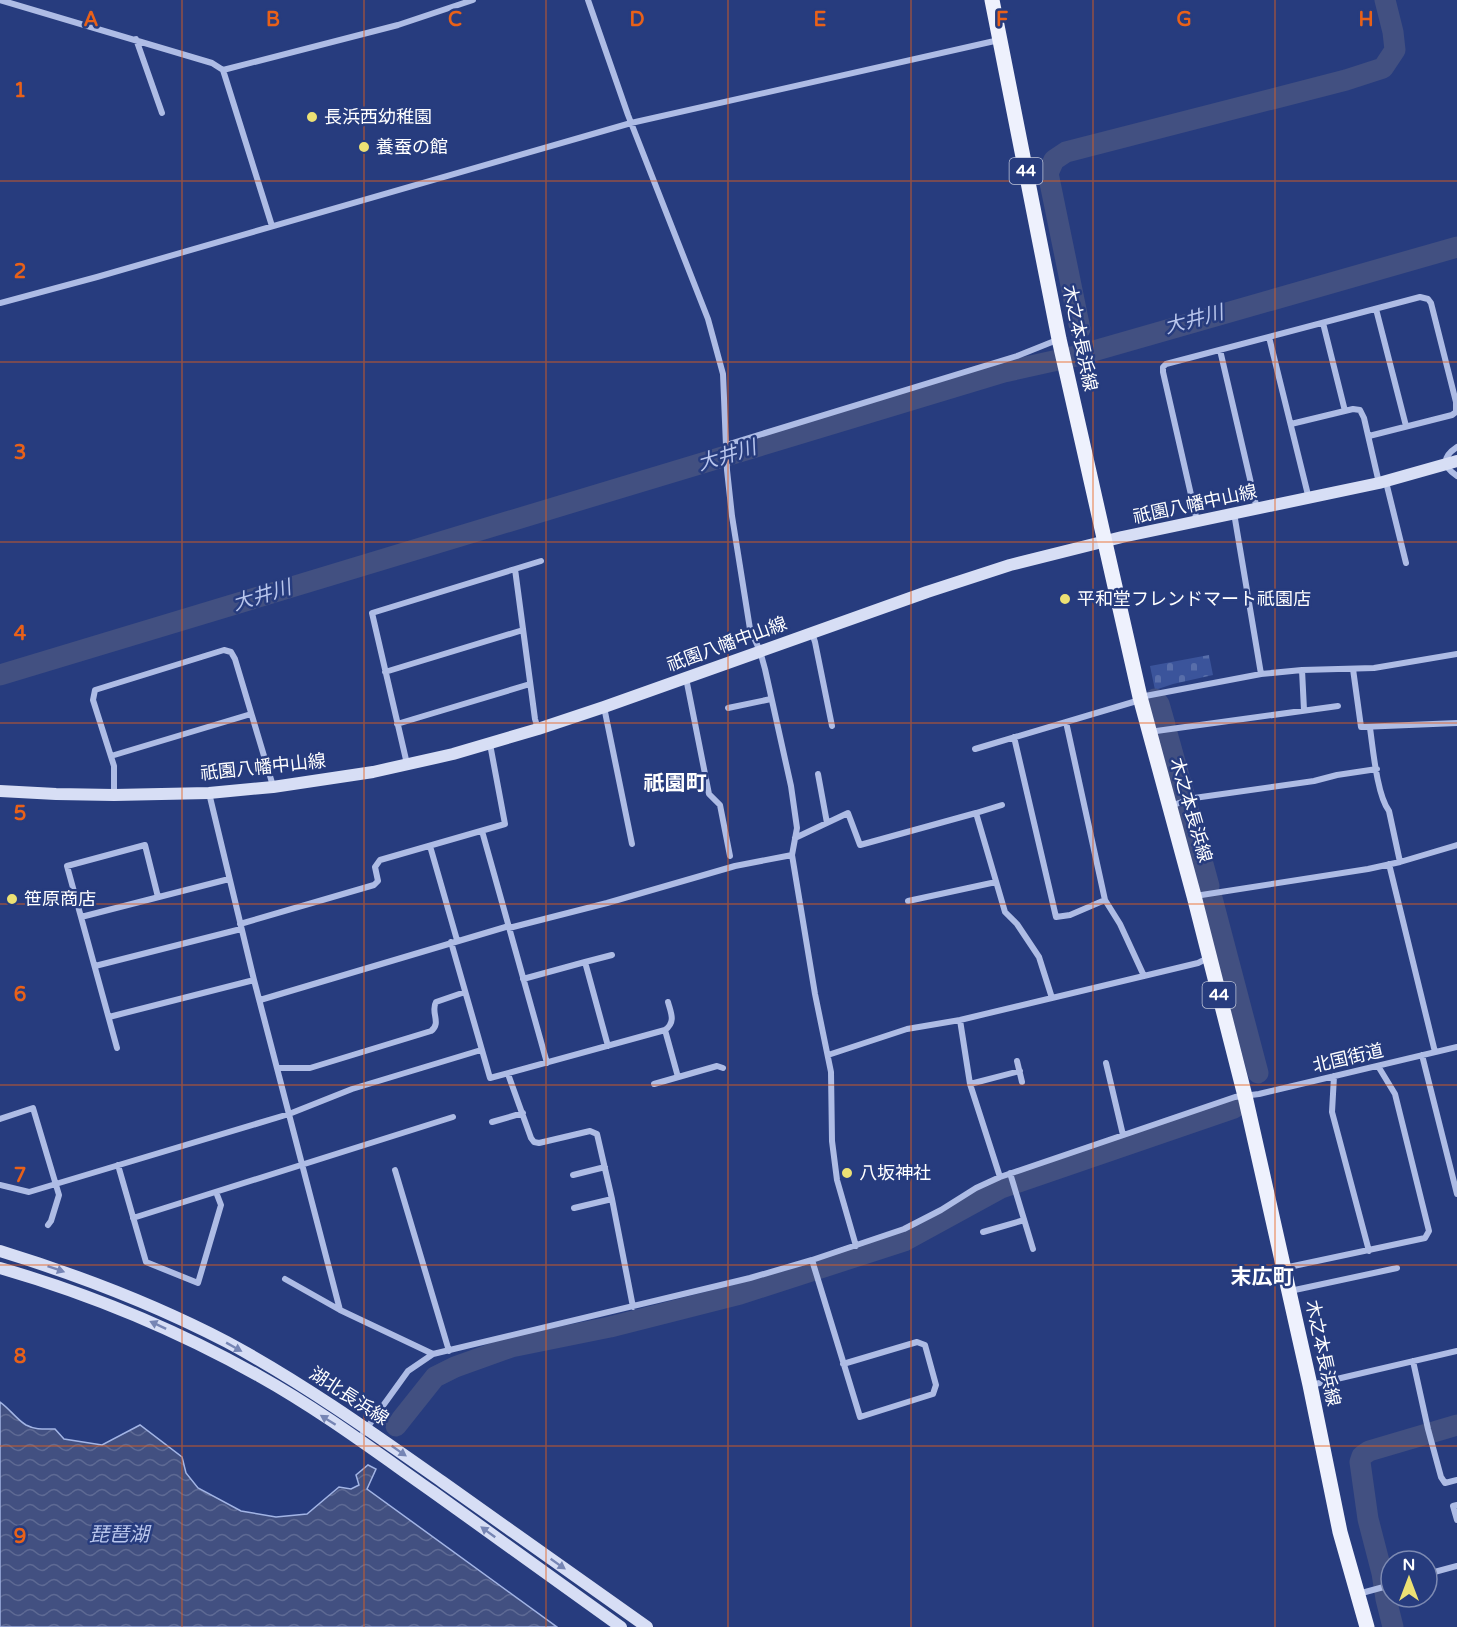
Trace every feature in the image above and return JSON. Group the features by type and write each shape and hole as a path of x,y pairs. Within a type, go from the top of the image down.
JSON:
{"main road":[{"name":"木之本長浜線","path":"992,0 1065,364 1140,699 1194,896 1245,1096 1310,1385 1340,1532 1367,1627"},
{"name":"祇園八幡中山線","path":"0,791 114,795 209,793 273,787 373,772 490,744 538,729 937,588 1010,565 1197,521 1382,482 1451,462"},
{"name":"湖北長浜線","path":"0,1251 90,1281 180,1318 287,1377 366,1428 647,1627"},
{"name":"湖北長浜線","path":"0,1268 43,1280 153,1323 216,1353 261,1378 358,1439 621,1627"}],"street":[{"path":"0,0 136,39 212,63 223,70 272,226"},
{"path":"223,70 398,25 473,0"},
{"path":"588,0 631,123 708,319 723,374 732,516 750,629 760,651 791,786 796,828 792,855 815,994 828,1055 832,1089 832,1141 837,1180 856,1246"},
{"path":"136,39 162,113"},
{"path":"0,303 631,123 1000,40"},
{"path":"1197,521 1163,369 1166,364 1420,297 1428,299 1431,303 1456,402 1456,410 1452,415 1369,436"},
{"path":"1376,309 1406,426"},
{"path":"1323,323 1345,411"},
{"path":"1269,337 1309,499"},
{"path":"726,447 1017,356 1060,340"},
{"path":"1220,350 1257,509"},
{"path":"1291,424 1356,409 1361,412 1406,563"},
{"path":"1457,447 1447,455 1451,462 1448,469 1457,476"},
{"path":"1234,513 1261,674"},
{"path":"407,764 372,613 541,561"},
{"path":"515,569 538,729"},
{"path":"385,672 523,630"},
{"path":"812,633 832,726"},
{"path":"114,795 114,766 93,700 93,693 98,688 227,650 235,659 273,787"},
{"path":"975,749 1140,699 1261,674 1302,670 1374,668 1457,654"},
{"path":"1353,669 1361,727 1457,723"},
{"path":"1302,670 1305,710"},
{"path":"686,677 709,794 720,805 730,856"},
{"path":"398,724 530,684"},
{"path":"728,708 771,699"},
{"path":"1148,732 1338,706"},
{"path":"604,707 632,844"},
{"path":"111,756 251,714"},
{"path":"1066,722 1105,900 1120,924 1144,976"},
{"path":"1370,728 1384,805 1389,811 1400,862"},
{"path":"1014,737 1056,917 1070,915 1105,900"},
{"path":"95,966 241,926 374,885 378,881 375,867 380,860 505,824 490,744"},
{"path":"1169,806 1194,798 1314,781 1377,769"},
{"path":"818,774 827,823"},
{"path":"209,793 254,980 340,1310"},
{"path":"795,838 848,813 861,845 1002,805"},
{"path":"976,813 1005,912 1017,924 1039,957 1052,998"},
{"path":"482,831 547,1063"},
{"path":"117,1048 67,866 145,844 158,897"},
{"path":"1194,896 1368,869 1457,845"},
{"path":"430,846 465,992 490,1078 665,1030 672,1020 668,1002"},
{"path":"260,1000 454,941 607,903 735,866 792,855"},
{"path":"1389,864 1435,1052"},
{"path":"81,917 229,879"},
{"path":"908,901 996,882"},
{"path":"523,979 612,955"},
{"path":"828,1055 907,1029 960,1020 1198,963 1210,957"},
{"path":"585,962 608,1046"},
{"path":"109,1017 254,980"},
{"path":"278,1068 310,1068 431,1030 436,1023 433,1008 436,1002 465,992"},
{"path":"960,1020 970,1084 1000,1177"},
{"path":"665,1030 678,1077"},
{"name":"北国街道","path":"433,1354 812,1262 916,1224 976,1188 1000,1177 1234,1097 1457,1047"},
{"path":"0,1185 29,1192 289,1114 352,1089 481,1050"},
{"path":"1422,1055 1457,1194"},
{"path":"1017,1061 1022,1082"},
{"path":"1106,1063 1123,1134"},
{"path":"654,1084 717,1066 723,1068"},
{"path":"1284,1268 1425,1238 1429,1231 1395,1094 1378,1066"},
{"path":"970,1084 1020,1071"},
{"path":"508,1074 532,1139 538,1143 590,1131 598,1137 633,1306"},
{"path":"1334,1076 1332,1112 1369,1251"},
{"path":"0,1119 33,1108 59,1195 48,1225"},
{"path":"492,1122 523,1113"},
{"path":"134,1218 453,1117"},
{"path":"118,1165 146,1262 198,1283 220,1205 216,1192"},
{"path":"573,1175 605,1167"},
{"path":"395,1170 449,1351"},
{"path":"1010,1175 1033,1249"},
{"path":"574,1208 612,1199"},
{"path":"983,1232 1024,1220"},
{"path":"812,1262 843,1364 860,1417 933,1394 936,1385 925,1345 917,1342 843,1364"},
{"path":"1289,1291 1397,1268"},
{"path":"285,1279 340,1310 433,1354"},
{"path":"1310,1385 1457,1351"},
{"path":"358,1439 408,1371 433,1354"},
{"path":"1413,1361 1441,1478 1445,1483 1457,1480"},
{"path":"1457,1505 1453,1506 1457,1520"},
{"path":"1439,1571 1457,1566"},
{"path":"1357,1594 1379,1588"}],"green space":[{"path":"1209,655 1213,675 1155,690 1150,666"}],"water":[{"name":"琵琶湖","path":"0,1402 29,1427 55,1429 64,1439 102,1445 140,1425 182,1457 186,1473 198,1488 241,1511 276,1517 307,1514 339,1487 351,1489 359,1485 356,1475 368,1465 376,1469 367,1489 557,1627 0,1627"}],"waterway":[{"path":"1080,329 1048,173 1054,160 1066,152 1346,80 1383,68 1395,50 1385,0"},
{"name":"大井川","path":"0,675 1004,372 1076,356 1457,247"},
{"path":"1155,699 1159,704 1165,725"},
{"path":"1167,733 1184,794"},
{"path":"1187,805 1209,886"},
{"path":"1212,898 1258,1073"},
{"path":"396,1426 435,1377 455,1367 511,1347 610,1327 740,1294 904,1241 1001,1188 1234,1108"},
{"path":"1393,1627 1368,1519 1360,1462 1362,1456 1369,1451 1457,1425"}],"place":[{"name":"長浜西幼稚園","path":"312,117"},
{"name":"養蚕の館","path":"364,147"},
{"name":"平和堂フレンドマート祇園店","path":"1065,599"},
{"name":"笹原商店","path":"12,899"},
{"name":"八坂神社","path":"847,1173"}],"district":[{"name":"祇園町","path":"675,783"},
{"name":"末広町","path":"1262,1277"}]}
